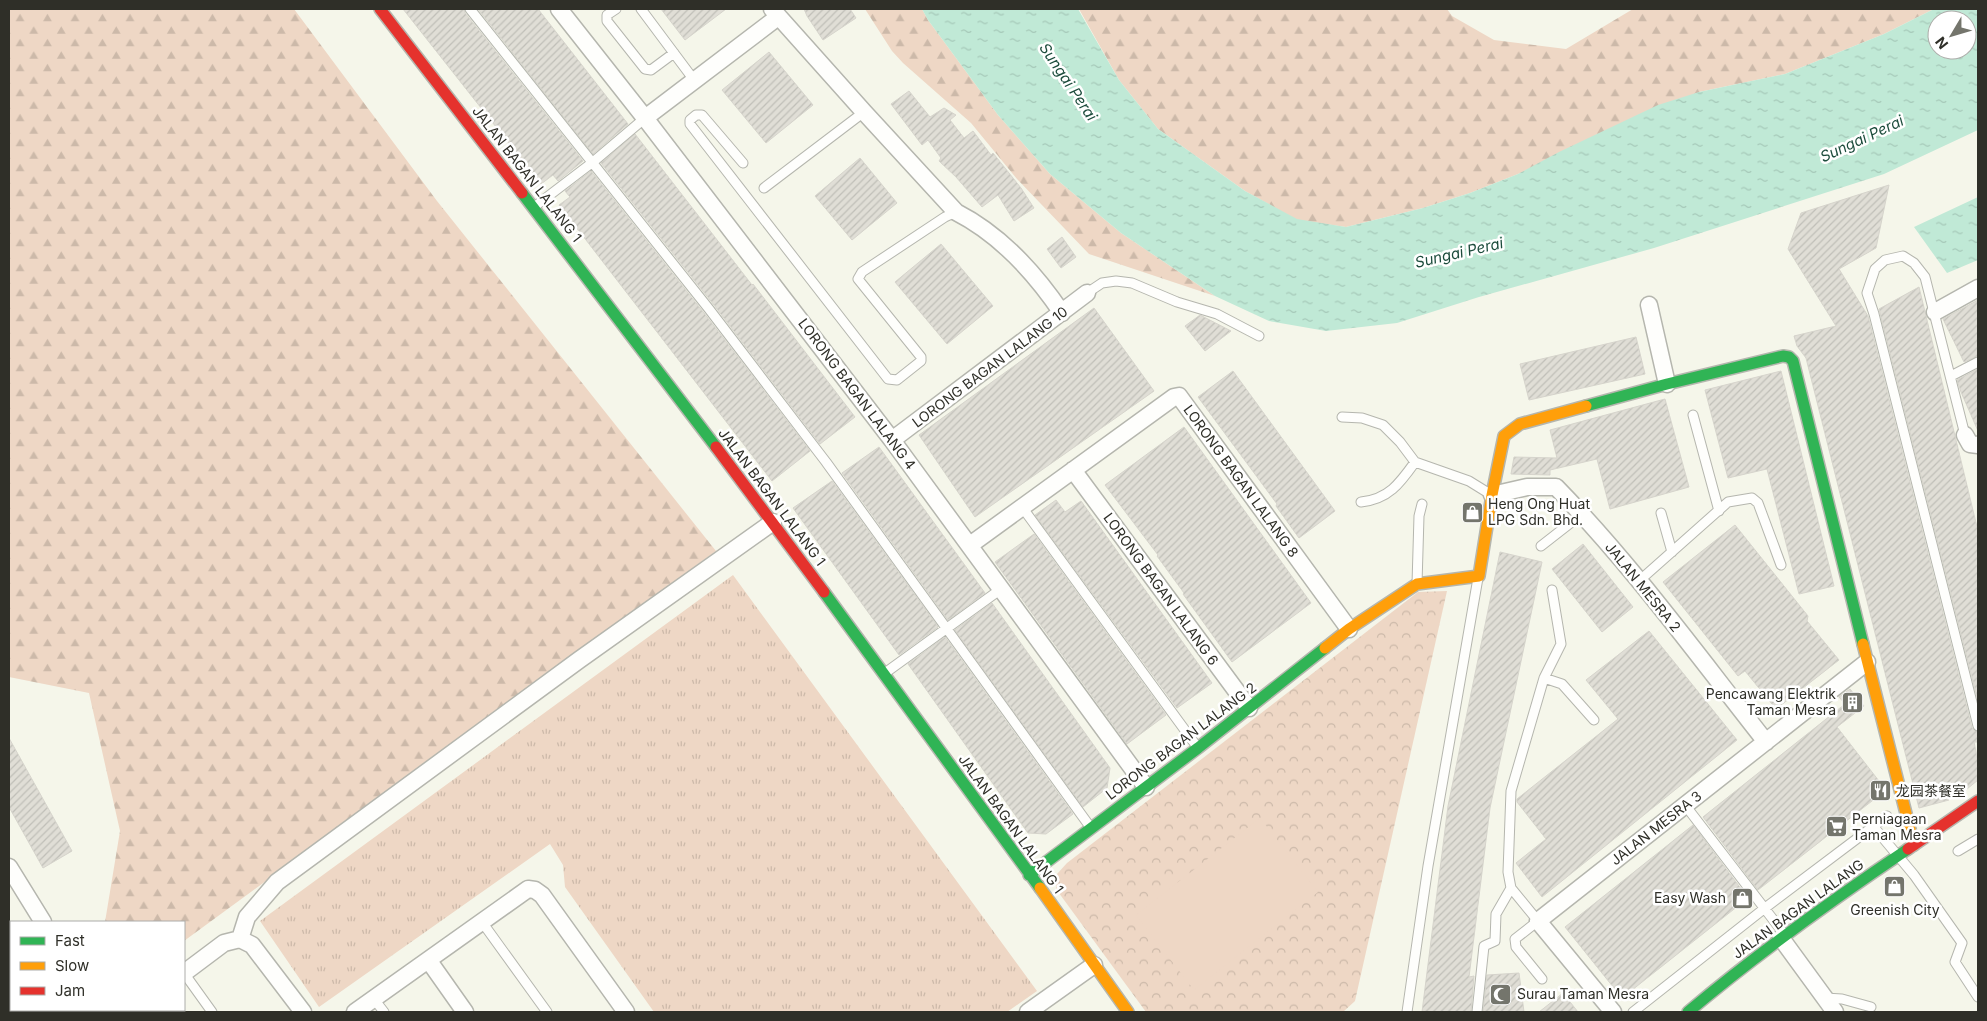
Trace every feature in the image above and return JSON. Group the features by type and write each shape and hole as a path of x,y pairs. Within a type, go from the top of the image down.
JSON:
{"main road":[{"name":"JALAN BAGAN LALANG 1","path":"380,9 534,207 773,522 885,674 1128,1012"},
{"path":"1417,584 1479,576 1504,436 1520,424 1667,384 1782,356 1789,357 1793,361 1914,845"},
{"name":"LORONG BAGAN LALANG 2","path":"1029,875 1198,748 1349,629 1417,584"},
{"name":"JALAN BAGAN LALANG","path":"1688,1012 1718,986 1783,937 1978,801"}],"street":[{"name":"LORONG BAGAN LALANG 4","path":"562,10 892,440 1146,786"},
{"path":"645,118 775,13 956,212 974,222 1007,249 1048,292 1062,313"},
{"path":"1935,312 1978,288"},
{"name":"LORONG BAGAN LALANG 10","path":"892,440 1086,293"},
{"path":"1649,305 1667,384"},
{"name":"LORONG BAGAN LALANG 8","path":"970,546 1174,397 1179,396 1349,629"},
{"path":"1965,436 1970,444 1978,446"},
{"name":"LORONG BAGAN LALANG 6","path":"1073,470 1249,708"},
{"name":"JALAN MESRA 2","path":"1492,495 1528,487 1556,488 1582,514 1639,581 1766,742"},
{"path":"240,939 247,917 277,882 579,660 773,522"},
{"name":"JALAN MESRA 3","path":"1538,921 1867,662"},
{"path":"9,867 43,921"},
{"path":"355,1012 528,889 535,890 542,896 626,1012"},
{"path":"1538,921 1613,1012"},
{"path":"1783,937 1835,1012"},
{"path":"185,972 224,943 240,939 252,945 303,1012"},
{"path":"429,961 465,1012"},
{"path":"1032,1011 1094,965"},
{"path":"129,1012 133,1011"}],"lane":[{"path":"470,9 593,162 826,462 1091,829"},
{"path":"616,9 608,15 607,21 645,70 651,70 674,53"},
{"path":"641,9 694,80"},
{"path":"764,188 864,112"},
{"path":"743,163 702,115 696,115 690,120 690,124 696,132 888,379 897,380 921,361 921,357 858,279 862,272 945,217 956,212"},
{"path":"534,207 593,162 645,118"},
{"path":"1965,436 1925,277 1914,262 1903,256 1885,260 1875,269 1867,293 1874,314 1978,726"},
{"path":"1086,293 1102,283 1116,281 1132,283 1177,302 1217,314 1259,336"},
{"path":"1951,376 1978,362"},
{"path":"1693,415 1719,511"},
{"path":"1342,417 1362,418 1383,425 1400,442 1415,462 1469,481 1492,495"},
{"path":"1361,502 1373,500 1386,494 1398,485 1415,462"},
{"path":"1639,581 1728,502 1752,498 1758,503 1780,565"},
{"path":"1417,584 1419,516 1422,504"},
{"path":"1022,508 1198,748"},
{"path":"1661,513 1672,552"},
{"path":"1541,546 1582,514"},
{"path":"1407,1012 1428,866 1479,576"},
{"path":"885,674 1002,589"},
{"path":"1542,979 1516,947 1515,939 1538,921 1511,888 1508,872 1511,791 1544,678 1561,644 1552,590"},
{"path":"1544,678 1562,684 1594,720"},
{"path":"1685,805 1765,908 1783,937"},
{"path":"1633,1012 1765,908 1887,816"},
{"path":"1873,826 1914,875 1962,943 1955,962 1978,997"},
{"path":"1958,851 1978,839"},
{"path":"1477,1012 1484,946 1495,941 1496,914 1511,888"},
{"path":"482,922 548,1012"},
{"path":"185,974 212,1012"},
{"path":"1825,998 1842,999 1871,1007"},
{"path":"374,999 384,1012"}],"green space":[{"path":"9,9 294,9 437,201 716,551 185,940 185,921 105,921 120,831 89,693 9,677"},
{"path":"865,9 922,9 928,20 998,115 1050,174 1121,233 1215,296 1089,254 1017,179 971,123 892,51"},
{"path":"1079,9 1447,9 1452,16 1494,40 1566,49 1633,9 1934,9 1927,10 1927,12 1884,34 1785,74 1699,92 1518,174 1470,193 1423,208 1346,227 1297,220 1245,191 1158,129 1119,80"},
{"path":"733,575 1037,991 1007,1012 654,1012 565,887 563,865 550,844 319,1007 260,921"},
{"path":"1447,591 1355,1001 1343,1012 1146,1012 1056,889 1057,874 1067,863 1418,592"},
{"path":"1260,818 1318,892 1194,990 1136,915"}],"water":[{"name":"Sungai Perai","path":"922,9 1078,9 1119,80 1158,129 1245,191 1297,219 1346,227 1423,208 1470,193 1518,174 1559,152 1658,105 1699,92 1785,74 1884,34 1927,12 1927,60 1977,60 1977,10 1932,10 1978,9 1978,130 1884,174 1654,248 1479,297 1397,323 1326,331 1269,321 1215,296 1121,233 1050,174 998,115 928,20"},
{"path":"1978,197 1978,260 1947,273 1914,227"}],"building":[{"path":"403,9 464,9 465,13 583,161 558,181 553,175 541,184"},
{"path":"478,9 538,9 628,124 593,154"},
{"path":"661,9 726,9 685,40"},
{"path":"804,9 850,9 856,18 823,40"},
{"path":"769,52 813,105 766,143 722,90"},
{"path":"909,91 930,117 944,108 956,115 950,120 964,138 973,131 991,155 993,153 1021,188 1034,208 1014,221 998,195 982,207 939,161 941,158 928,140 922,145 891,104"},
{"path":"635,134 855,417 820,444 714,305 601,163"},
{"path":"860,158 897,203 852,240 815,196"},
{"path":"591,171 704,313 810,451 772,481 559,205 570,197 565,191"},
{"path":"1889,185 1876,248 1839,269 1868,316 1972,728 1978,732 1978,742 1974,742 1978,761 1978,780 1967,789 1948,793 1949,800 1919,808 1806,358 1797,346 1794,336 1836,326 1788,249 1801,213"},
{"path":"1062,237 1076,257 1061,268 1047,249"},
{"path":"941,244 993,306 947,344 895,282"},
{"path":"1919,287 1978,531 1978,701 1879,309"},
{"path":"1978,300 1978,356 1964,362 1943,319"},
{"path":"1094,308 1154,391 975,517 919,435"},
{"path":"1200,315 1231,331 1205,351 1185,326"},
{"path":"1636,337 1645,374 1529,400 1520,364"},
{"path":"1978,369 1978,431 1957,380"},
{"path":"1233,371 1335,511 1299,538 1276,506 1277,504 1198,397"},
{"path":"1781,371 1834,586 1799,594 1767,469 1728,478 1705,390"},
{"path":"1665,399 1689,487 1610,509 1597,459 1550,470 1550,475 1511,474 1514,457 1557,458 1550,430"},
{"path":"1184,427 1311,603 1232,662 1183,594 1158,555 1105,485"},
{"path":"879,447 985,593 948,620 842,473"},
{"path":"832,481 938,627 899,655 793,508"},
{"path":"1056,500 1065,512 1081,501 1212,683 1177,708 1035,515"},
{"path":"1735,525 1808,616 1807,621 1839,660 1776,709 1745,671 1738,676 1663,582"},
{"path":"1034,534 1166,715 1127,744 995,562"},
{"path":"1583,544 1633,607 1602,632 1552,569"},
{"path":"1500,552 1542,562 1490,808 1469,977 1474,976 1471,1012 1422,1012 1448,806"},
{"path":"992,603 1110,768 1107,788 1083,807 955,630"},
{"path":"1649,631 1737,740 1542,897 1516,863 1546,839 1517,802 1517,799 1618,719 1586,680"},
{"path":"945,637 1073,814 1046,834 1028,833 908,664"},
{"path":"1850,689 1864,706 1837,727 1886,790 1758,890 1703,817 1845,704 1839,697"},
{"path":"9,738 72,851 43,868 9,807"},
{"path":"1693,825 1748,898 1622,998 1565,927"},
{"name":"Surau Taman Mesra","path":"1519,973 1524,1012 1483,1012 1487,975"},
{"path":"1563,993 1578,1012 1539,1012"}],"traffic: fast":[{"path":"522,193 716,447"},
{"path":"1586,406 1667,384 1783,356 1789,357 1793,361 1863,644"},
{"path":"824,592 1040,888"},
{"path":"1029,875 1198,748 1325,648"},
{"path":"1688,1012 1796,927 1908,849"}],"traffic: slow":[{"path":"1325,648 1349,629 1417,584 1479,576 1504,436 1520,424 1586,406"},
{"path":"1863,644 1914,845"},
{"path":"1040,888 1128,1012"}],"traffic: jam":[{"path":"380,9 522,193"},
{"path":"716,447 824,592"},
{"path":"1908,849 1978,801"}],"place":[{"name":"Heng Ong Huat LPG Sdn. Bhd.","path":"1472,512"},
{"name":"Pencawang Elektrik Taman Mesra","path":"1852,702"},
{"name":"龙园茶餐室","path":"1880,791"},
{"name":"Perniagaan Taman Mesra","path":"1836,827"},
{"name":"Greenish City","path":"1895,887"},
{"name":"Easy Wash","path":"1742,898"},
{"name":"Surau Taman Mesra","path":"1501,994"}]}
